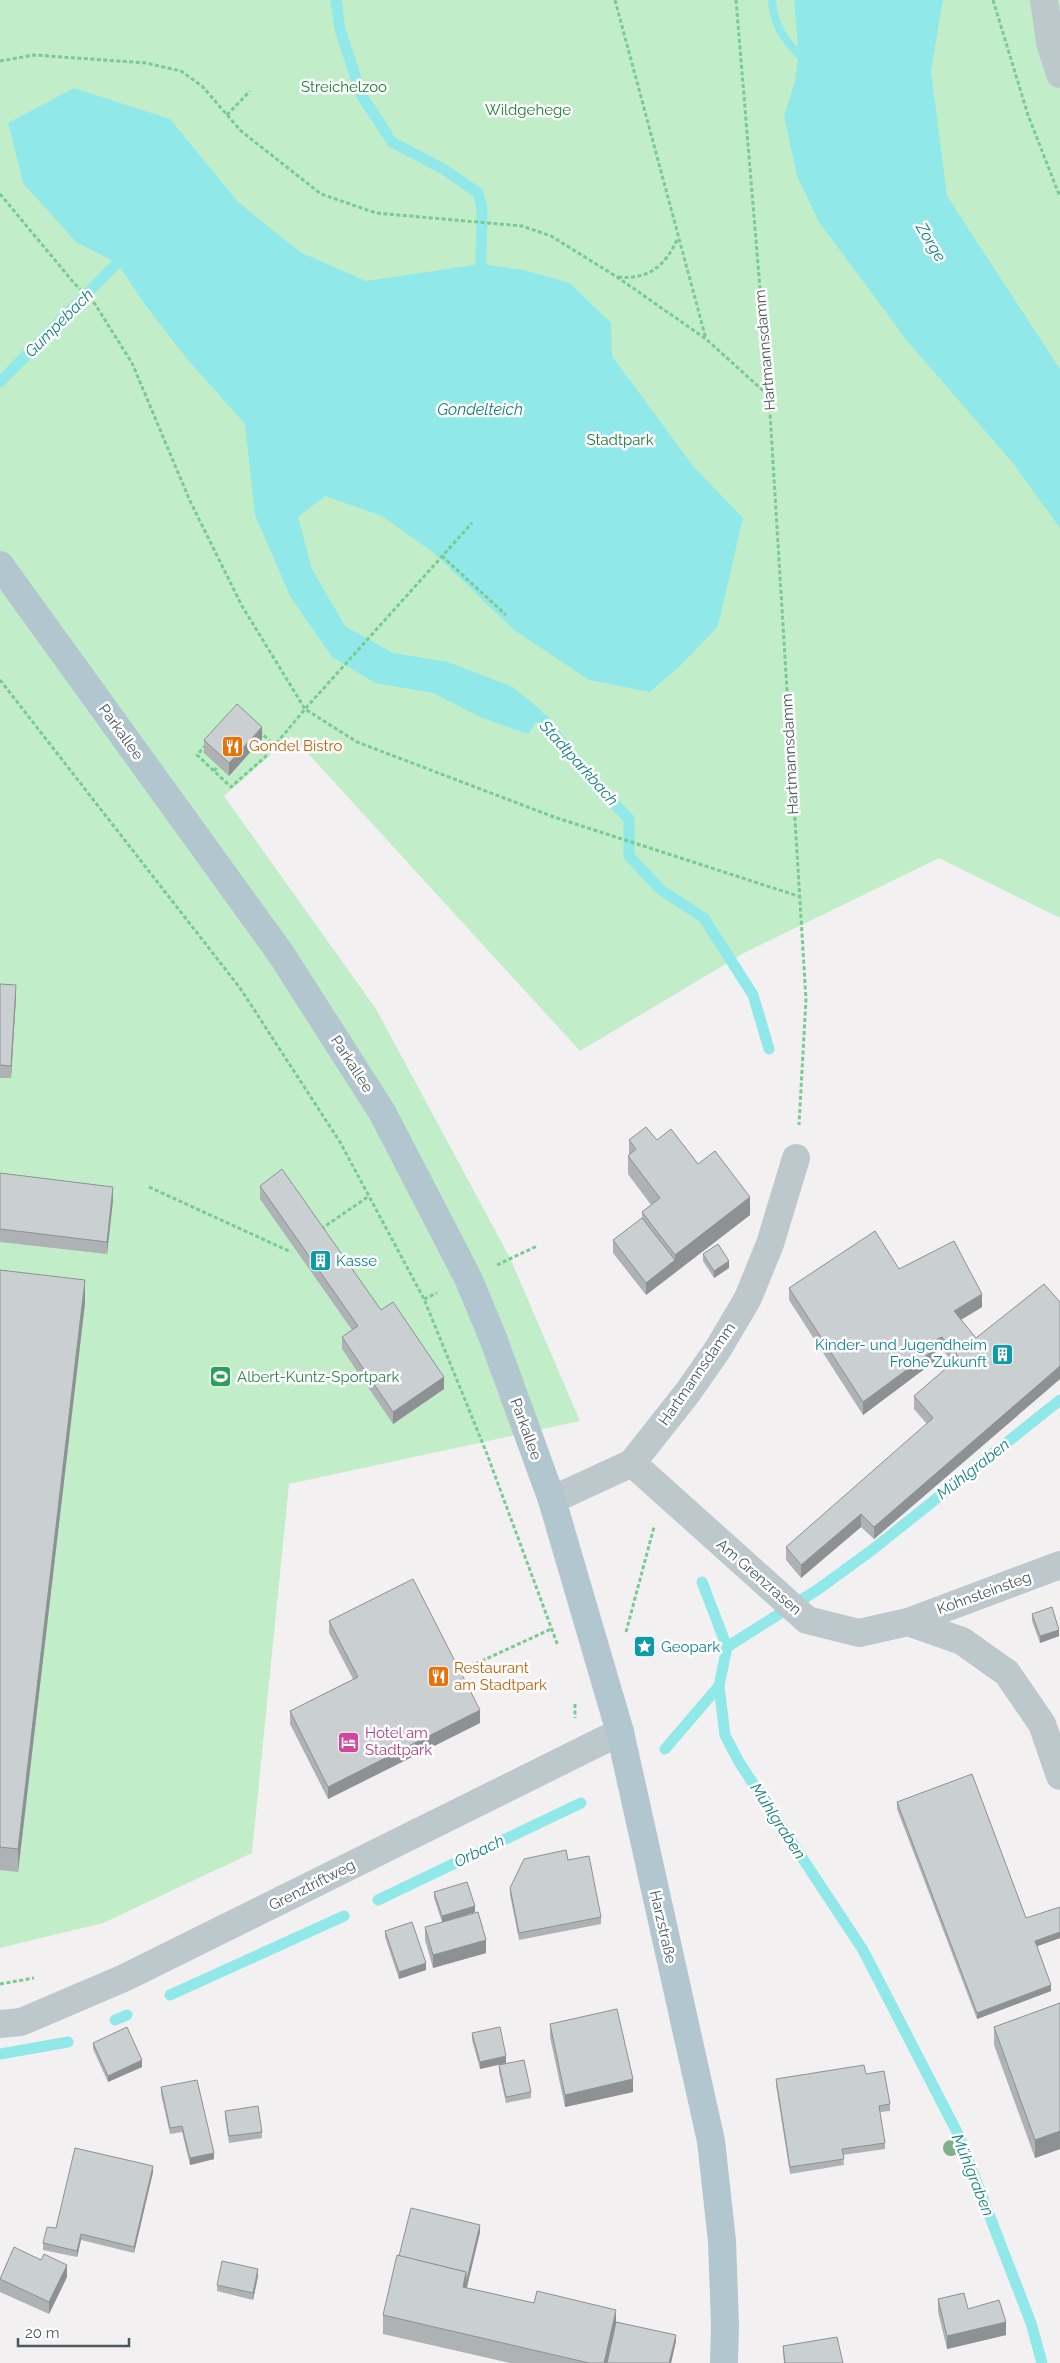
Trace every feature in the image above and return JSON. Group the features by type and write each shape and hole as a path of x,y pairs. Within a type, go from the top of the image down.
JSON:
{"main road":[{"name":"Parkallee","path":"0,565 281,954 382,1112 468,1278 496,1347 552,1500"},
{"name":"Harzstraße","path":"552,1500 620,1732 711,2141 722,2241 725,2325 724,2363"}],"street":[{"path":"1044,0 1050,42 1060,74"},
{"name":"Hartmannsdamm","path":"632,1463 713,1356 748,1298 770,1244 796,1158"},
{"path":"552,1500 632,1463 664,1493"},
{"name":"Am Grenzrasen","path":"664,1493 807,1620 859,1633 908,1622"},
{"name":"Kohnsteinsteg","path":"908,1622 1060,1565"},
{"path":"908,1622 962,1641 1007,1673 1042,1724 1060,1776"},
{"name":"Grenztriftweg","path":"0,2024 21,2022 124,1978 620,1732"}],"path":[{"path":"615,0 706,339"},
{"name":"Hartmannsdamm","path":"736,0 769,397 798,896 806,999 796,1158"},
{"path":"993,0 1028,115 1060,197"},
{"path":"0,61 34,55 146,63 181,71 202,86 241,131 288,170 321,194 376,213 522,226 551,236 617,277 706,339 769,397"},
{"path":"227,115 250,91"},
{"path":"0,194 74,284 96,304 132,364 190,501 242,606 305,708 357,742 554,817 798,896"},
{"path":"617,277 633,278 649,273 660,265 672,252 678,238"},
{"path":"210,740 197,755 231,787 274,745 472,523"},
{"path":"442,556 506,615"},
{"path":"0,680 240,988 340,1142 424,1299 487,1454 558,1647"},
{"path":"255,728 274,745"},
{"path":"214,770 218,766"},
{"path":"149,1187 291,1252"},
{"path":"321,1229 369,1196"},
{"path":"625,1635 664,1493"},
{"path":"455,1673 551,1629"},
{"path":"575,1702 575,1721 583,1749"}],"green space":[{"name":"Stadtpark","path":"0,0 1060,0 1060,918 939,858 744,953 580,1051 292,736 224,796 376,1009 510,1258 580,1421 289,1484 252,1853 103,1923 0,1948"}],"water":[{"name":"Zorge","path":"768,0 776,0 782,24 796,46 798,45 794,0 943,0 931,71 947,196 1060,369 1060,528 1012,462 908,342 819,222 797,176 784,116 795,81 798,59 786,46 773,25"},
{"name":"Gondelteich","path":"74,88 170,119 238,202 300,252 366,281 481,264 524,270 570,283 611,323 612,356 693,466 743,518 718,626 681,665 650,692 589,680 514,630 434,553 382,516 325,496 298,517 312,569 345,626 393,653 448,662 513,687 543,712 528,734 480,717 433,693 375,683 332,657 290,596 255,515 245,424 187,359 143,302 117,263 76,242 23,183 8,123"}],"building":[{"name":"Gondel Bistro","path":"237,704 262,727 229,763 204,740"},
{"path":"0,984 16,985 11,1066 0,1065"},
{"path":"646,1127 657,1140 671,1129 698,1164 715,1151 750,1197 675,1255 642,1212 660,1198 628,1156 636,1149 629,1140"},
{"path":"282,1169 381,1310 393,1302 444,1377 393,1412 342,1337 358,1326 260,1186"},
{"path":"0,1173 113,1187 107,1242 0,1229"},
{"path":"642,1218 675,1260 646,1283 613,1240"},
{"name":"Kinder- und Jugendheim Frohe Zukunft","path":"875,1231 899,1269 954,1241 982,1294 954,1311 976,1338 1044,1284 1060,1302 1060,1366 874,1527 861,1514 801,1565 786,1547 933,1418 914,1396 959,1357 942,1337 929,1343 935,1349 863,1402 789,1288"},
{"path":"718,1244 729,1261 714,1271 703,1254"},
{"path":"0,1270 85,1280 18,1849 0,1847"},
{"path":"413,1579 480,1710 328,1787 290,1711 358,1677 329,1621"},
{"path":"1052,1607 1059,1630 1040,1636 1032,1614"},
{"path":"972,1774 1026,1918 1060,1907 1060,1932 1035,1941 1051,1985 977,2013 897,1802"},
{"path":"566,1850 568,1860 589,1856 601,1917 519,1933 510,1888 524,1859"},
{"path":"467,1882 475,1906 442,1916 434,1892"},
{"path":"478,1912 486,1940 433,1955 425,1927"},
{"path":"412,1922 426,1963 399,1972 385,1931"},
{"path":"1060,2003 1060,2131 1035,2140 994,2027"},
{"path":"617,2009 633,2079 565,2095 550,2024"},
{"path":"127,2027 142,2060 108,2076 93,2043"},
{"path":"500,2027 506,2056 480,2062 472,2033"},
{"path":"524,2060 531,2092 506,2097 499,2065"},
{"path":"864,2065 866,2074 884,2071 890,2104 879,2106 885,2143 842,2149 844,2159 790,2167 776,2079"},
{"path":"197,2080 214,2153 190,2158 182,2126 170,2128 161,2087"},
{"path":"258,2106 262,2132 229,2136 225,2111"},
{"path":"75,2148 153,2166 134,2247 81,2234 77,2251 43,2243 47,2227 56,2228"},
{"path":"411,2208 480,2225 466,2283 466,2272 399,2256"},
{"path":"14,2247 41,2260 44,2254 67,2265 49,2302 0,2279"},
{"path":"397,2255 466,2272 463,2287 534,2303 537,2291 616,2310 604,2363 589,2363 383,2315"},
{"path":"222,2261 258,2269 253,2293 217,2285"},
{"path":"964,2293 968,2309 999,2300 1006,2322 947,2336 938,2299"},
{"path":"616,2322 676,2335 669,2363 607,2363"},
{"path":"837,2337 843,2363 785,2363 783,2346"}],"waterway":[{"name":"Stadtparkbach","path":"336,0 340,30 362,96 392,142 445,170 478,193 482,208 481,264 475,276"},
{"name":"Gumpebach","path":"0,382 117,263 126,251"},
{"name":"Stadtparkbach","path":"526,711 544,720 581,768 629,819 629,856 661,890 704,918 753,995 769,1049"},
{"name":"Mühlgraben","path":"1042,2363 1031,2323 958,2134 863,1950 739,1762 725,1735 719,1686 727,1647 817,1590 872,1550 1060,1400"},
{"name":"Stadtparkbach","path":"702,1582 727,1647"},
{"name":"Orbach","path":"665,1749 719,1686"},
{"name":"Orbach","path":"378,1900 581,1803"},
{"name":"Orbach","path":"170,1995 344,1916"},
{"name":"Orbach","path":"115,2020 127,2015"},
{"name":"Orbach","path":"0,2054 68,2042"}],"place":[{"name":"Gondel Bistro","path":"233,746"},
{"name":"Kasse","path":"320,1261"},
{"name":"Kinder- und Jugendheim Frohe Zukunft","path":"1003,1354"},
{"name":"Albert-Kuntz-Sportpark","path":"221,1377"},
{"name":"Geopark","path":"645,1647"},
{"name":"Restaurant am Stadtpark","path":"438,1677"},
{"name":"Hotel am Stadtpark","path":"349,1742"}],"park label":[{"name":"Streichelzoo","path":"344,87"},
{"name":"Wildgehege","path":"528,110"}]}
